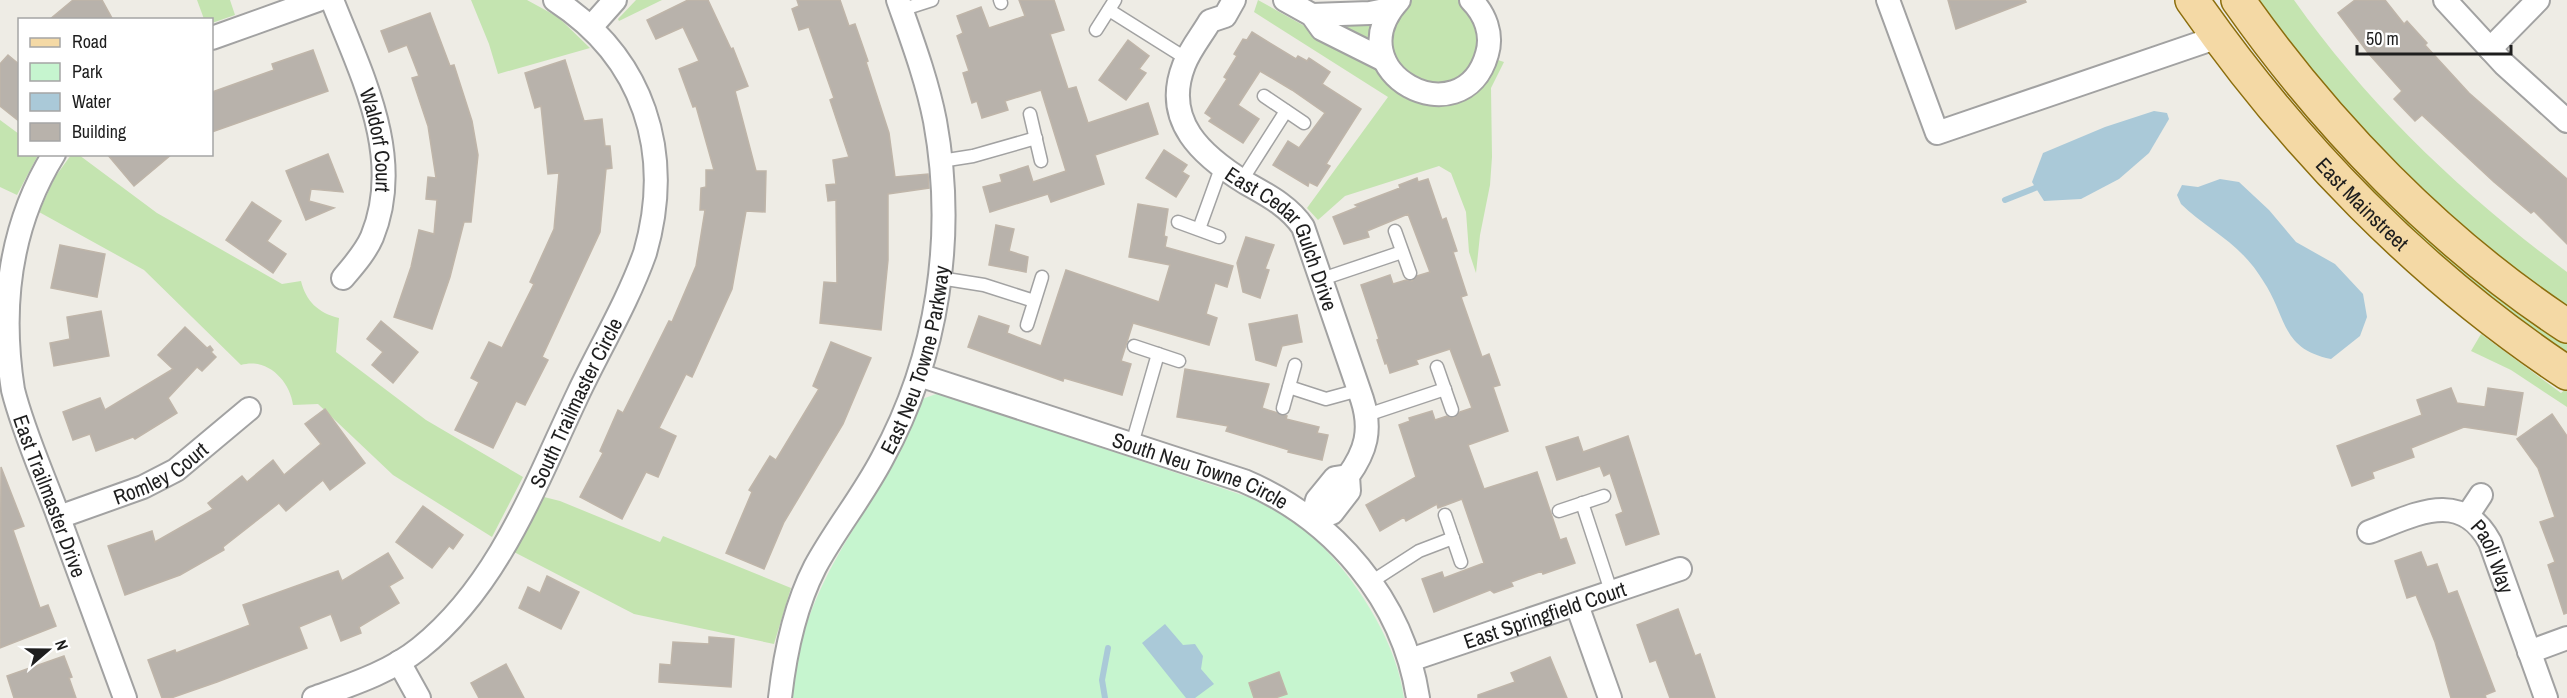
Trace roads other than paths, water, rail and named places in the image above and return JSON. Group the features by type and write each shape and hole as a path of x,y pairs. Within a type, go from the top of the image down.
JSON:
{"main road":[{"name":"East Mainstreet","path":"2192,0 2218,37 2296,134 2384,226 2482,311 2567,373"},
{"name":"East Mainstreet","path":"2238,0 2291,70 2372,162 2470,252 2567,326"},
{"path":"2218,37 2239,36 2245,39 2336,149 2346,157 2372,162"}],"street":[{"path":"213,38 318,0"},
{"name":"Waldorf Court","path":"332,0 372,105 384,159 383,192 374,231 364,252 343,278"},
{"path":"555,0 591,27 615,0"},
{"name":"East Cedar Gulch Drive","path":"1234,0 1225,16 1211,10 1187,59 1178,88 1182,117 1198,147 1221,168 1286,207 1298,219 1308,238 1367,416 1368,433 1364,451 1348,476 1349,491 1332,513 1312,519"},
{"path":"1285,0 1312,15 1322,29 1384,60"},
{"path":"1394,4 1384,21 1381,34 1384,60 1397,80 1417,92 1440,94 1462,87 1480,71 1488,49 1487,24 1472,0"},
{"path":"1888,0 1937,133 2218,37"},
{"path":"2445,0 2490,49 2567,121"},
{"path":"2490,49 2538,0"},
{"path":"1312,15 1370,13 1394,4"},
{"name":"East Neu Towne Parkway","path":"780,698 790,639 810,578 882,459 900,424 919,375 932,324 940,278 944,224 941,161 925,80 899,5"},
{"name":"South Trailmaster Circle","path":"314,698 378,673 399,662 421,647 473,594 492,567 636,275 647,246 655,210 657,180 653,136 639,96 623,66 591,27"},
{"name":"East Trailmaster Drive","path":"53,156 31,194 15,236 5,291 4,321 7,359 13,390 125,698"},
{"name":"South Neu Towne Circle","path":"919,375 1244,481 1274,495 1312,519 1340,544 1371,582 1395,623 1410,660 1418,698"},
{"name":"Romley Court","path":"59,518 143,487 171,473 186,464 249,409"},
{"path":"2467,516 2481,495"},
{"name":"Paoli Way","path":"2369,532 2433,509 2446,509 2467,516 2483,531 2490,542 2546,698"},
{"name":"East Springfield Court","path":"1410,660 1612,594 1680,569"},
{"path":"1577,605 1610,698"},
{"path":"2529,652 2567,638"},
{"path":"399,662 420,698"}],"lane":[{"path":"899,5 932,0"},
{"path":"1096,30 1112,5 1187,59"},
{"path":"1264,96 1304,123"},
{"path":"1242,180 1286,111"},
{"path":"1030,114 1041,161"},
{"path":"941,161 973,156 1036,138"},
{"path":"1199,229 1221,168"},
{"path":"1178,222 1219,237"},
{"path":"1395,231 1410,273"},
{"path":"1322,279 1402,252"},
{"path":"1027,325 1042,277"},
{"path":"940,278 984,285 1034,301"},
{"path":"1134,346 1179,361"},
{"path":"1131,444 1158,354"},
{"path":"1283,408 1295,365"},
{"path":"1437,367 1452,410"},
{"path":"1289,387 1326,399 1359,390"},
{"path":"1367,416 1445,389"},
{"path":"1559,511 1604,496"},
{"path":"1582,503 1612,594"},
{"path":"1446,515 1461,562"},
{"path":"1371,582 1419,550 1453,538"}],"water":[{"path":"2154,111 2167,113 2169,119 2149,153 2119,179 2081,199 2044,201 2032,182 2043,153 2105,127"},
{"path":"2220,179 2239,182 2269,210 2296,242 2335,264 2363,294 2367,317 2360,336 2331,359 2315,354 2295,341 2283,322 2274,299 2251,264 2230,243 2181,204 2177,195 2182,185 2198,187"},
{"path":"1165,624 1183,645 1195,644 1203,656 1201,669 1214,684 1195,698 1186,698 1142,643"}],"waterway":[{"path":"2005,200 2040,186"},
{"path":"1105,698 1102,680 1108,648"}]}
